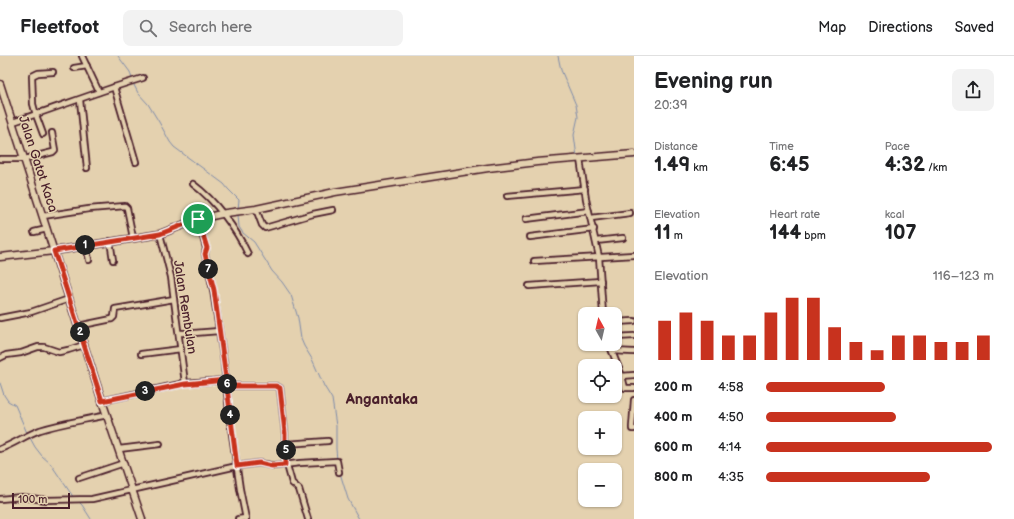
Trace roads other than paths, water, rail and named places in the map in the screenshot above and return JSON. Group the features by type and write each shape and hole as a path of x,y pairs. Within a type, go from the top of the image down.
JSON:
{"main road":[{"name":"Jalan Gatot Kaca","path":"0,84 102,401 142,519"},
{"path":"0,257 54,251 160,234 198,219 387,183 495,167 634,154"}],"street":[{"path":"82,56 99,92"},
{"path":"74,68 87,66"},
{"path":"43,134 32,98 32,76 38,73 53,72"},
{"path":"13,122 143,78"},
{"path":"114,87 136,162"},
{"path":"80,100 87,168"},
{"path":"0,159 25,159 54,152 52,133"},
{"path":"580,159 599,257 603,307"},
{"path":"194,184 222,214 240,237 248,254"},
{"path":"507,196 585,188"},
{"path":"43,216 89,209 125,206 127,208 133,238"},
{"path":"256,209 262,225 265,228 313,214 333,210"},
{"path":"526,219 589,211"},
{"path":"591,218 630,213"},
{"path":"198,219 207,248 205,254 214,290 237,466 246,518 238,519"},
{"path":"34,232 47,229"},
{"path":"530,237 594,230"},
{"name":"Jalan Rembulan","path":"160,234 171,277 185,384"},
{"path":"596,241 623,238"},
{"path":"110,241 113,260"},
{"path":"86,245 89,260"},
{"path":"534,261 634,255"},
{"path":"529,286 601,281"},
{"path":"78,326 112,318 114,316 115,308 174,298"},
{"path":"0,318 31,312 69,299"},
{"path":"622,322 634,321"},
{"path":"179,333 219,331"},
{"path":"622,337 634,336"},
{"path":"0,358 6,355 21,353 38,347 44,347 59,352 84,345"},
{"path":"141,354 181,349"},
{"path":"615,359 612,351 634,352"},
{"path":"634,375 622,376 625,388 634,388"},
{"path":"102,401 185,384 226,380"},
{"path":"227,386 270,386 279,388 283,406 286,465 292,483 298,487 301,494 308,519"},
{"path":"634,400 632,427 632,429 634,429"},
{"path":"0,449 38,431 71,421 107,415"},
{"path":"286,444 328,441"},
{"path":"119,449 160,444"},
{"path":"0,499 22,497 46,500 82,500 103,497 237,466 259,463 272,466 300,463 338,462 339,472"},
{"path":"79,478 124,463"}],"waterway":[{"path":"118,56 130,72 132,79"},
{"path":"558,56 561,70 576,105 578,117 574,135 577,157"},
{"path":"133,83 138,93 148,104 174,147 224,184 239,200 238,209"},
{"path":"582,161 634,158"},
{"path":"238,215 239,227 243,233 254,242 272,271 291,295 298,318 301,339 332,399 336,426 337,460"},
{"path":"0,383 4,395 8,401 15,405 27,433"},
{"path":"29,436 35,447 50,463 74,498"},
{"path":"340,473 348,499 359,519"},
{"path":"78,501 91,519"}],"district":[{"name":"Angantaka","path":"382,399"}]}
